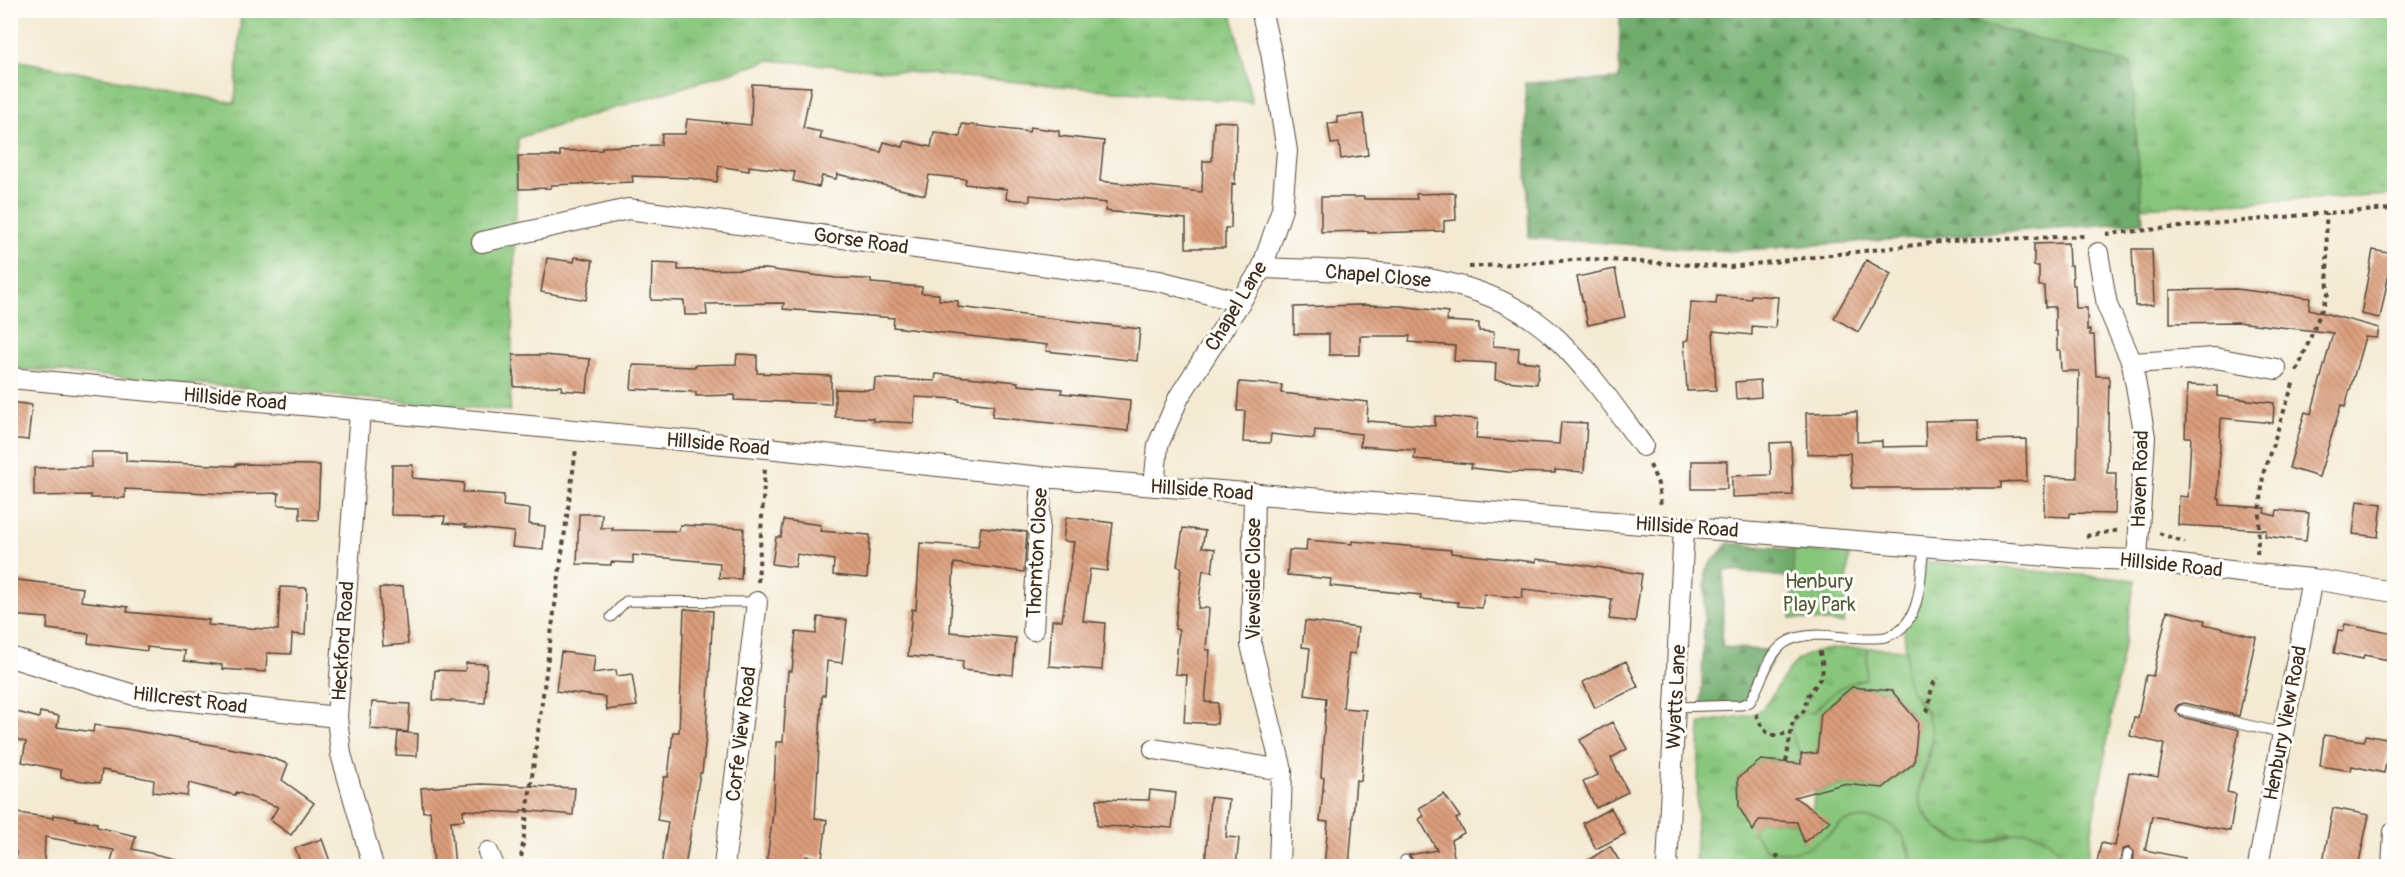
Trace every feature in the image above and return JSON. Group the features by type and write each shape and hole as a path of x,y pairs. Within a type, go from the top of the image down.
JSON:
{"street":[{"name":"Chapel Lane","path":"1154,486 1158,445 1179,397 1262,268 1281,209 1287,151 1271,52 1261,10"},
{"name":"Gorse Road","path":"482,243 628,209 1159,281 1240,302"},
{"name":"Haven Road","path":"2095,244 2107,305 2132,363 2145,437 2137,560"},
{"name":"Chapel Close","path":"1262,268 1411,275 1471,288 1514,307 1556,338 1594,379 1643,446"},
{"path":"2132,363 2215,358 2276,369"},
{"name":"Hillside Road","path":"10,378 766,448 1042,477 2074,558 2137,560 2312,579 2394,591"},
{"name":"Heckford Road","path":"360,411 337,717 341,754 374,867"},
{"name":"Thornton Close","path":"1033,630 1042,477"},
{"name":"Viewside Close","path":"1254,493 1251,645 1282,770 1279,867"},
{"name":"Wyatts Lane","path":"1667,867 1684,527"},
{"name":"Henbury View Road","path":"2258,867 2312,579"},
{"name":"Corfe View Road","path":"724,867 757,602"},
{"name":"Hillcrest Road","path":"10,657 134,695 337,717"},
{"path":"1154,749 1282,770"},
{"path":"2392,867 2394,832"}],"lane":[{"path":"1675,707 1741,705 1750,702 1770,659 1781,645 1792,640 1816,635 1884,637 1904,627 1917,603 1924,546"},
{"path":"611,617 626,601 757,602"},
{"path":"2182,710 2283,733"},
{"path":"2126,867 2128,854"}],"path":[{"path":"2104,234 2326,213 2394,209"},
{"path":"2256,574 2263,474 2296,375 2328,294 2326,213"},
{"path":"1466,268 1487,264 1589,259 1730,267 1948,241 2095,244"},
{"path":"520,867 578,430"},
{"path":"1643,446 1658,484 1662,525"},
{"path":"757,602 766,448"},
{"path":"1786,762 1793,720 1803,712 1808,696 1822,676 1816,635"},
{"path":"1927,712 1930,705 1930,688 1938,678"},
{"path":"1750,702 1767,733 1791,734"},
{"path":"1772,867 1779,853"}],"green space":[{"path":"1231,10 1252,103 771,60 518,138 510,411 11,368 10,59 235,103 241,11"},
{"path":"1620,11 1935,11 2131,64 2143,222 1730,251 1529,238 1525,83 1619,79"},
{"path":"1935,11 2394,11 2394,195 2140,207 2130,64"},
{"path":"1728,543 1794,550 1793,578 1724,570 1722,647 1777,651 1750,702 1701,706 1706,569"},
{"name":"Henbury Play Park","path":"1794,550 1849,554 1844,624 1791,618"},
{"path":"1922,561 2135,580 2086,866 2067,866 2055,847 2044,837 2009,834 1985,843 1963,842 1936,828 1921,807 1918,791 1929,760 1932,741 1927,712 1907,685 1904,627 1917,603"},
{"path":"1838,648 1868,648 1866,679 1844,686 1834,693 1791,734 1801,754 1801,764 1761,760 1738,778 1739,807 1765,849 1826,837 1844,822 1862,818 1888,821 1902,834 1914,866 1695,866 1700,724 1759,711 1769,701 1788,670 1800,659 1816,652"},
{"path":"1868,648 1907,650 1907,683 1927,715 1931,726 1931,747 1921,777 1919,796 1921,806 1931,823 1946,835 1974,843 1994,841 2018,833 2034,833 2059,851 2067,866 1914,866 1909,848 1901,834 1890,824 1869,819 1844,822 1804,849 1782,852 1765,849 1753,831 1759,820 1797,822 1804,841 1813,810 1814,792 1843,784 1883,788 1914,763 1918,722 1892,691 1852,687 1821,713 1817,753 1801,754 1791,734 1793,720 1803,712 1814,713 1837,690 1850,683 1866,679"}],"building":[{"path":"752,84 811,87 803,128 822,132 820,139 881,152 884,142 903,147 905,141 931,147 934,132 960,137 962,124 1029,132 1030,127 1059,131 1059,136 1104,141 1100,181 1202,192 1203,161 1212,161 1214,121 1237,122 1231,228 1225,228 1225,248 1186,248 1186,219 1105,211 1106,203 1030,195 1030,201 1006,199 1007,189 965,184 966,179 929,175 925,195 837,174 836,179 822,176 819,187 793,181 795,172 749,166 749,171 719,166 717,182 690,178 632,176 633,182 551,185 551,188 519,189 518,156 560,156 560,151 661,145 662,134 685,134 687,119 751,125"},
{"path":"1363,114 1368,155 1341,159 1339,143 1331,144 1328,124 1338,123 1337,117"},
{"path":"1455,193 1456,220 1444,221 1444,231 1321,232 1321,197 1417,199 1416,194"},
{"path":"2068,243 2069,265 2072,265 2073,285 2075,285 2076,308 2087,308 2087,330 2090,330 2090,335 2094,335 2096,376 2109,376 2107,473 2116,473 2115,514 2070,513 2070,517 2044,516 2045,477 2077,478 2079,371 2061,371 2060,350 2057,350 2057,331 2055,331 2055,307 2045,307 2044,286 2039,286 2039,266 2034,266 2034,244"},
{"path":"2132,249 2152,249 2154,305 2135,306"},
{"path":"2373,250 2393,254 2380,318 2361,314"},
{"path":"575,257 593,260 586,300 541,292 547,258 574,262"},
{"path":"1866,260 1891,274 1858,332 1834,318"},
{"path":"652,263 678,264 678,270 766,269 836,278 871,279 871,283 922,287 921,293 939,294 939,300 958,301 958,307 1140,329 1137,361 1046,351 1047,345 893,327 894,318 783,309 784,303 706,304 707,315 685,315 684,301 651,300"},
{"path":"1615,269 1625,317 1588,325 1577,277"},
{"path":"2236,289 2310,298 2309,309 2379,328 2377,338 2365,337 2345,407 2341,405 2319,477 2289,468 2305,412 2311,414 2333,333 2237,322 2170,323 2170,290"},
{"path":"1751,295 1778,297 1775,328 1752,326 1752,335 1713,331 1716,390 1687,391 1684,341 1688,340 1691,302 1716,304 1717,296 1751,299"},
{"path":"1401,306 1448,312 1447,321 1479,323 1479,331 1494,332 1493,346 1519,348 1518,361 1539,363 1537,384 1495,380 1496,363 1454,361 1455,346 1409,342 1410,336 1360,336 1360,355 1329,355 1329,334 1294,334 1294,307"},
{"path":"737,354 757,355 757,373 831,376 831,404 734,400 735,395 696,396 696,392 631,389 633,365 695,367 695,365 736,364"},
{"path":"513,355 590,359 587,392 561,390 562,386 514,387"},
{"path":"936,374 1018,382 1018,385 1062,389 1061,393 1130,400 1128,431 992,417 994,405 959,401 959,399 915,397 914,423 873,421 873,418 835,417 835,389 874,390 875,378 935,381"},
{"path":"1760,380 1761,397 1736,399 1735,382"},
{"path":"1239,382 1282,385 1281,393 1368,402 1367,421 1435,426 1435,416 1478,419 1476,439 1559,444 1561,422 1587,423 1584,472 1555,470 1555,473 1508,472 1471,468 1472,464 1414,459 1415,450 1360,446 1361,434 1315,430 1314,439 1271,434 1270,443 1243,442 1245,411 1237,411"},
{"path":"2187,385 2217,386 2217,396 2274,403 2273,423 2221,418 2218,499 2220,499 2220,505 2265,508 2264,513 2276,516 2277,510 2309,513 2306,541 2265,536 2266,530 2178,525 2179,496 2188,497 2191,437 2185,437"},
{"path":"10,402 32,405 28,440 10,438"},
{"path":"1857,412 1857,442 1882,441 1882,447 1926,446 1925,421 1978,420 1979,440 2026,439 2027,481 2001,482 2001,488 1852,488 1850,453 1807,454 1806,413"},
{"path":"1791,442 1793,495 1732,497 1732,476 1771,475 1770,443"},
{"path":"91,452 126,452 126,461 236,466 236,464 320,465 318,520 300,519 300,506 278,505 279,493 229,494 125,489 125,498 91,498 91,495 34,496 34,468 91,467"},
{"path":"1692,461 1727,461 1727,489 1692,489"},
{"path":"392,465 413,465 412,478 464,483 463,492 504,495 503,506 530,509 529,524 545,526 543,550 512,547 514,532 444,523 445,516 391,515"},
{"path":"2357,501 2382,504 2378,537 2353,534"},
{"path":"579,514 602,514 601,528 613,528 612,530 679,531 680,525 744,528 741,579 719,578 720,563 633,555 633,563 577,564"},
{"path":"1066,517 1113,523 1107,571 1090,569 1083,621 1105,623 1102,670 1049,666 1052,620 1062,620 1074,542 1063,541"},
{"path":"784,520 821,525 820,531 870,535 867,578 833,575 834,560 797,554 795,567 772,564 776,537 781,537"},
{"path":"981,527 1027,532 1024,572 954,563 950,632 1016,638 1013,675 962,670 963,661 908,656 912,609 916,610 920,543 978,547"},
{"path":"1183,528 1205,531 1202,547 1215,549 1212,572 1203,570 1198,608 1209,608 1206,650 1210,650 1205,702 1218,703 1217,724 1184,722 1187,675 1175,674 1179,630 1175,629 1181,567 1177,566"},
{"path":"1307,540 1352,544 1352,541 1451,550 1451,553 1536,562 1536,559 1642,574 1635,622 1609,619 1612,599 1523,589 1522,598 1484,594 1482,608 1458,606 1458,602 1420,599 1421,595 1330,586 1331,579 1287,575 1289,550 1306,551"},
{"path":"10,579 83,588 81,601 128,607 127,612 209,620 208,625 278,630 280,587 307,588 305,635 292,634 291,654 267,653 266,672 222,669 222,665 184,661 185,651 147,647 147,651 88,643 89,634 47,629 48,618 10,615"},
{"path":"403,586 408,644 383,646 379,588"},
{"path":"684,609 713,611 706,736 702,773 700,773 685,867 661,867 668,822 657,820 664,777 668,777 673,732 679,732"},
{"path":"2167,611 2205,620 2204,624 2256,637 2239,716 2184,703 2175,709 2181,717 2239,730 2227,792 2236,794 2230,831 2152,816 2145,850 2185,858 2184,867 2133,867 2134,852 2129,847 2122,850 2119,867 2096,867 2101,843 2115,846 2129,772 2158,777 2164,744 2130,736 2134,717 2138,718 2146,675 2153,676"},
{"path":"818,617 847,620 842,663 827,661 825,695 822,695 815,818 827,820 822,858 806,856 806,867 766,867 773,813 776,742 783,742 788,671 792,671 796,632 816,634"},
{"path":"1305,621 1358,628 1355,654 1349,653 1343,708 1366,710 1361,781 1356,780 1349,867 1324,867 1328,822 1320,821 1324,778 1321,777 1326,698 1305,695 1310,648 1302,647"},
{"path":"2345,624 2394,634 2394,661 2364,655 2363,659 2334,653 2338,630 2343,631"},
{"path":"561,652 595,656 593,673 616,670 617,676 632,674 637,706 607,710 605,697 556,691"},
{"path":"1626,661 1638,687 1595,708 1583,682"},
{"path":"466,663 487,664 485,703 433,700 435,670 465,671"},
{"path":"1852,687 1892,691 1918,722 1914,763 1883,788 1843,784 1794,797 1830,821 1804,842 1797,822 1759,820 1753,831 1739,807 1738,778 1761,760 1801,764 1801,754 1817,753 1821,713"},
{"path":"372,702 410,704 408,732 370,729"},
{"path":"10,710 39,718 40,712 59,716 57,727 93,732 94,725 126,729 261,754 288,764 282,780 314,803 291,835 270,820 278,807 236,792 235,795 189,783 187,796 153,792 154,780 102,770 100,783 61,778 61,770 22,762 26,742 10,738"},
{"path":"1612,722 1627,749 1611,758 1628,792 1596,808 1583,782 1598,775 1580,740"},
{"path":"398,732 418,734 417,756 396,755"},
{"path":"2324,735 2364,741 2366,735 2391,740 2384,773 2352,766 2351,771 2320,766"},
{"path":"481,784 575,788 573,815 521,810 521,813 463,810 464,820 451,821 455,867 434,867 430,811 423,812 421,788"},
{"path":"1150,790 1176,793 1172,828 1133,825 1133,827 1097,826 1097,799 1149,800"},
{"path":"1444,794 1460,817 1456,819 1464,833 1451,840 1456,867 1410,867 1412,859 1409,855 1437,850 1419,819 1424,816 1419,808"},
{"path":"1210,797 1229,799 1226,837 1239,838 1236,867 1205,867"},
{"path":"1611,808 1625,834 1596,849 1583,823"},
{"path":"2333,808 2369,815 2358,867 2322,867"},
{"path":"17,813 53,818 53,815 76,818 76,820 97,823 97,827 136,836 132,849 176,859 175,867 110,867 114,850 45,837 44,867 16,867 16,852 12,852"},
{"path":"322,839 332,867 302,867 295,848"},
{"path":"1610,846 1623,867 1578,867"}]}
